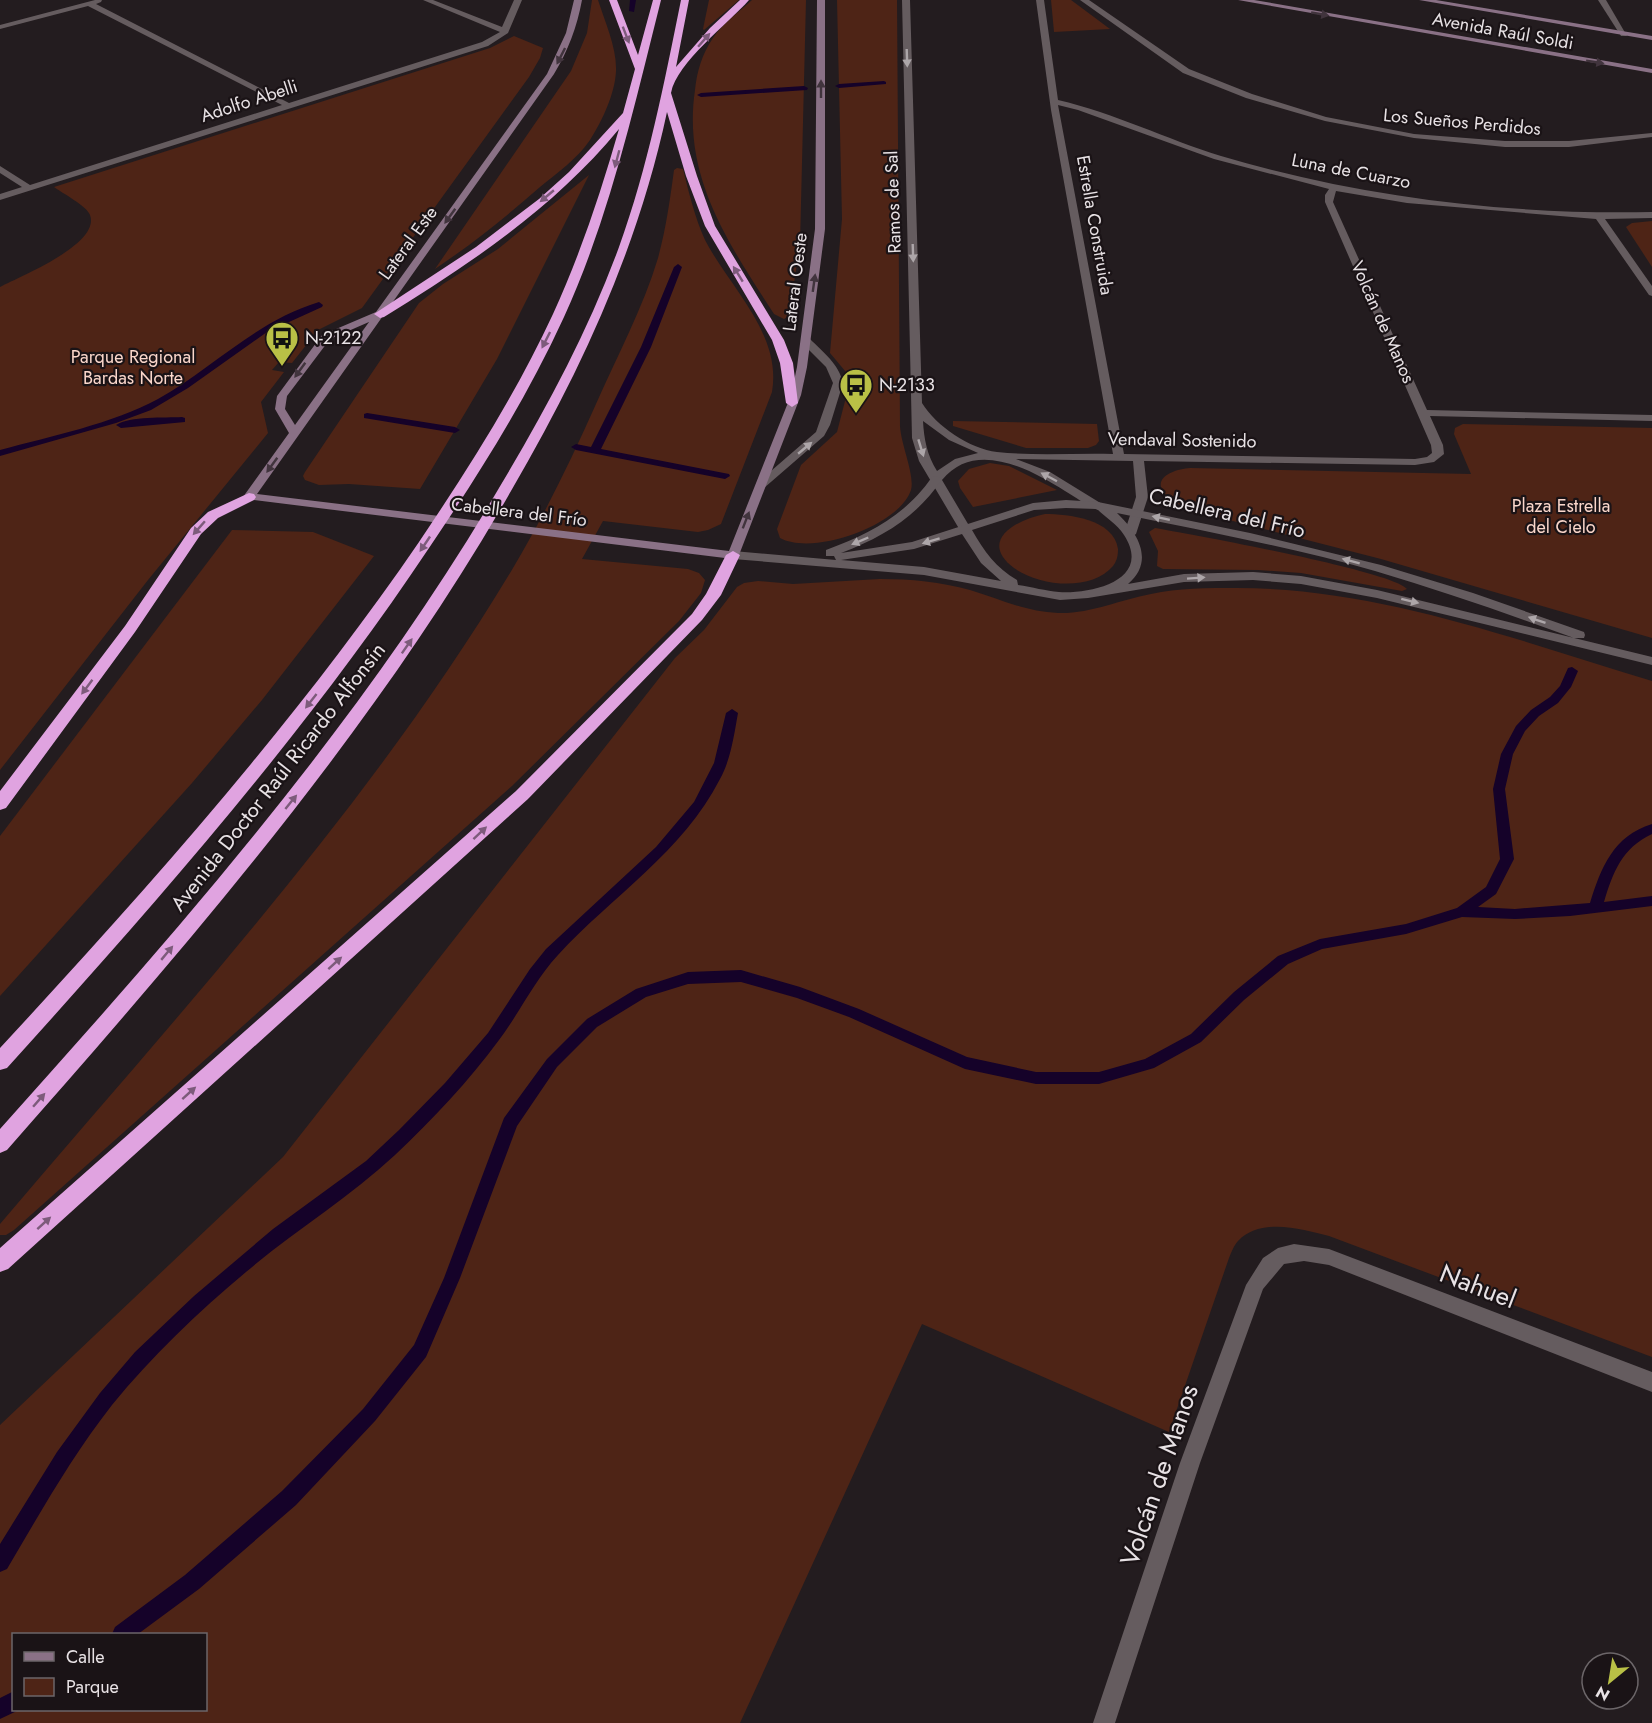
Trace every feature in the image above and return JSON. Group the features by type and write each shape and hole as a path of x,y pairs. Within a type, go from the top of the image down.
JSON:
{"highway":[{"path":"613,0 639,69"},
{"name":"Avenida Doctor Raúl Ricardo Alfonsín","path":"0,1062 118,931 249,778 348,653 431,534 497,431 560,312 606,194 657,0"},
{"name":"Avenida Doctor Raúl Ricardo Alfonsín","path":"0,1144 163,958 303,787 361,711 452,580 523,461 591,329 634,219 685,0"},
{"path":"745,0 708,35 666,87 699,198 710,226 780,346 787,366 792,403"},
{"path":"380,314 435,281 495,239 586,161 630,108"},
{"path":"0,804 130,629 196,531 213,515 249,497"},
{"path":"0,1262 548,771 697,617 713,595 733,555"}],"main road":[{"name":"Lateral Este","path":"249,497 553,71 570,34 578,0"},
{"name":"Lateral Oeste","path":"733,555 792,403 800,376 806,341 820,229 821,0"},
{"name":"Avenida Raúl Soldi","path":"1242,0 1652,71"},
{"name":"Avenida Raúl Soldi","path":"1423,0 1652,38"},
{"path":"295,433 280,409 282,396 326,337 380,314"},
{"name":"Cabellera del Frío","path":"249,497 733,555"}],"street":[{"path":"0,27 104,0"},
{"path":"427,0 505,32 518,0"},
{"name":"Ramos de Sal","path":"906,0 919,446 985,563 993,571 1023,587 1060,596"},
{"name":"Estrella Construida","path":"1040,0 1054,102 1119,457"},
{"name":"Los Sueños Perdidos","path":"1084,0 1162,56 1200,77 1259,100 1336,121 1414,136 1505,144 1569,144 1652,135"},
{"path":"1602,0 1624,34"},
{"path":"90,4 289,106"},
{"name":"Adolfo Abelli","path":"0,197 477,47 498,38 505,32"},
{"name":"Luna de Cuarzo","path":"1054,102 1080,108 1217,157 1334,188 1449,205 1599,216 1652,215"},
{"path":"0,169 29,188"},
{"name":"Volcán de Manos","path":"1334,188 1329,195 1329,202 1437,445 1438,454 1435,457"},
{"path":"1599,216 1652,293"},
{"path":"760,486 816,439 825,425 838,383 837,376 806,341"},
{"path":"917,403 925,418 939,430 1046,475 1119,521 1130,534 1138,554 1134,568 1119,584 1101,592"},
{"path":"1423,413 1652,418"},
{"name":"Vendaval Sostenido","path":"813,559 864,540 900,520 918,504 945,469 959,461 977,456 997,454 1415,462 1435,457"},
{"path":"1130,534 1143,490 1138,457"},
{"name":"Cabellera del Frío","path":"785,561 898,549 1033,507 1066,504 1098,506 1281,544 1407,577 1469,596 1652,661"},
{"name":"Cabellera del Frío","path":"733,555 942,573 1060,596 1207,577 1253,576 1301,580 1377,594 1652,661"},
{"name":"Nahuel","path":"1281,1253 1303,1251 1329,1257 1652,1382"},
{"name":"Volcán de Manos","path":"1104,1723 1180,1494 1255,1285 1265,1268 1281,1253"}],"green space":[{"path":"592,0 598,0 613,44 616,62 615,80 610,98 595,133 585,147 566,165 489,230 435,269 571,71 587,33"},
{"path":"709,0 739,0 704,30 703,29"},
{"path":"752,0 806,0 800,244 789,316 784,319 774,314 726,235 702,181 696,152 693,122 695,90 703,56 717,33"},
{"path":"837,0 897,0 900,426 912,484 903,503 873,526 833,540 795,543 780,538 777,529 801,465 837,432 851,378 830,353 842,219"},
{"path":"1051,0 1071,0 1110,29 1054,32"},
{"name":"Parque Regional Bardas Norte","path":"514,36 543,48 529,77 362,308 318,330 292,363 279,362 272,370 284,372 261,402 268,433 148,580 0,770 0,287 71,248 83,237 90,226 88,211 54,187 490,48"},
{"path":"683,169 695,214 705,240 762,331 773,371 772,392 721,524 698,532 603,521 582,559 688,569 699,573 705,580 701,593 679,621 512,786 14,1230 6,1235 0,1235 0,1224 203,987 335,825 398,742 457,656 513,568 577,446 645,295 658,258 666,225 674,170"},
{"path":"589,175 497,359 420,489 349,484 319,485 305,480 303,476 305,472 419,303 443,284 498,249"},
{"path":"1652,221 1652,267 1626,227 1632,223"},
{"path":"953,421 1097,424 1099,441 1088,448 1026,448 953,426"},
{"name":"Plaza Estrella del Cielo","path":"1463,424 1652,428 1652,638 1381,559 1194,511 1169,498 1161,485 1165,476 1177,470 1190,468 1471,474 1454,434 1455,428"},
{"path":"990,463 1009,466 1057,490 973,507 958,481 969,469"},
{"path":"1045,514 1066,515 1089,520 1108,531 1115,539 1118,549 1113,566 1092,580 1079,583 1037,579 1014,568 1004,558 999,548 1000,540 1014,526"},
{"path":"1155,528 1330,563 1393,581 1407,589 1402,591 1301,573 1163,569 1157,566 1158,551 1149,532"},
{"path":"232,530 313,532 374,556 262,700 192,783 0,996 0,836"},
{"path":"880,579 926,582 970,590 1024,608 1058,613 1093,609 1151,594 1182,589 1290,590 1343,597 1447,619 1652,681 1652,1357 1329,1236 1294,1228 1258,1229 1238,1241 1232,1251 1169,1432 922,1324 740,1723 0,1723 0,1425 283,1157 675,658 704,630 737,587 744,583 758,581 793,584"}],"waterway":[{"path":"632,11 633,0"},
{"path":"839,86 884,83"},
{"path":"701,95 804,88"},
{"path":"595,450 646,347 678,267"},
{"path":"64,435 148,408 184,386 257,334 319,305"},
{"path":"367,416 455,430"},
{"path":"121,425 182,420"},
{"path":"0,453 72,433"},
{"path":"576,447 725,476"},
{"path":"1462,912 1491,890 1507,859 1499,789 1507,754 1520,729 1535,713 1554,700 1565,687 1572,671"},
{"path":"0,1562 77,1438 141,1358 240,1266 389,1151 483,1050 551,953 681,829 699,805 714,779 723,755 732,713"},
{"path":"1595,908 1613,860 1628,842 1652,829"},
{"path":"1595,908 1652,901"},
{"path":"1462,912 1515,914 1595,908"},
{"path":"123,1633 192,1582 289,1498 369,1415 420,1351 452,1278 510,1123 552,1063 592,1023 641,993 688,978 741,976 800,993 854,1013 965,1063 1036,1078 1099,1078 1149,1064 1196,1038 1239,996 1283,960 1320,944 1406,929 1462,912"},
{"path":"0,1709 12,1702"}],"place":[{"name":"N-2122","path":"282,367"},
{"name":"N-2133","path":"856,414"}]}
